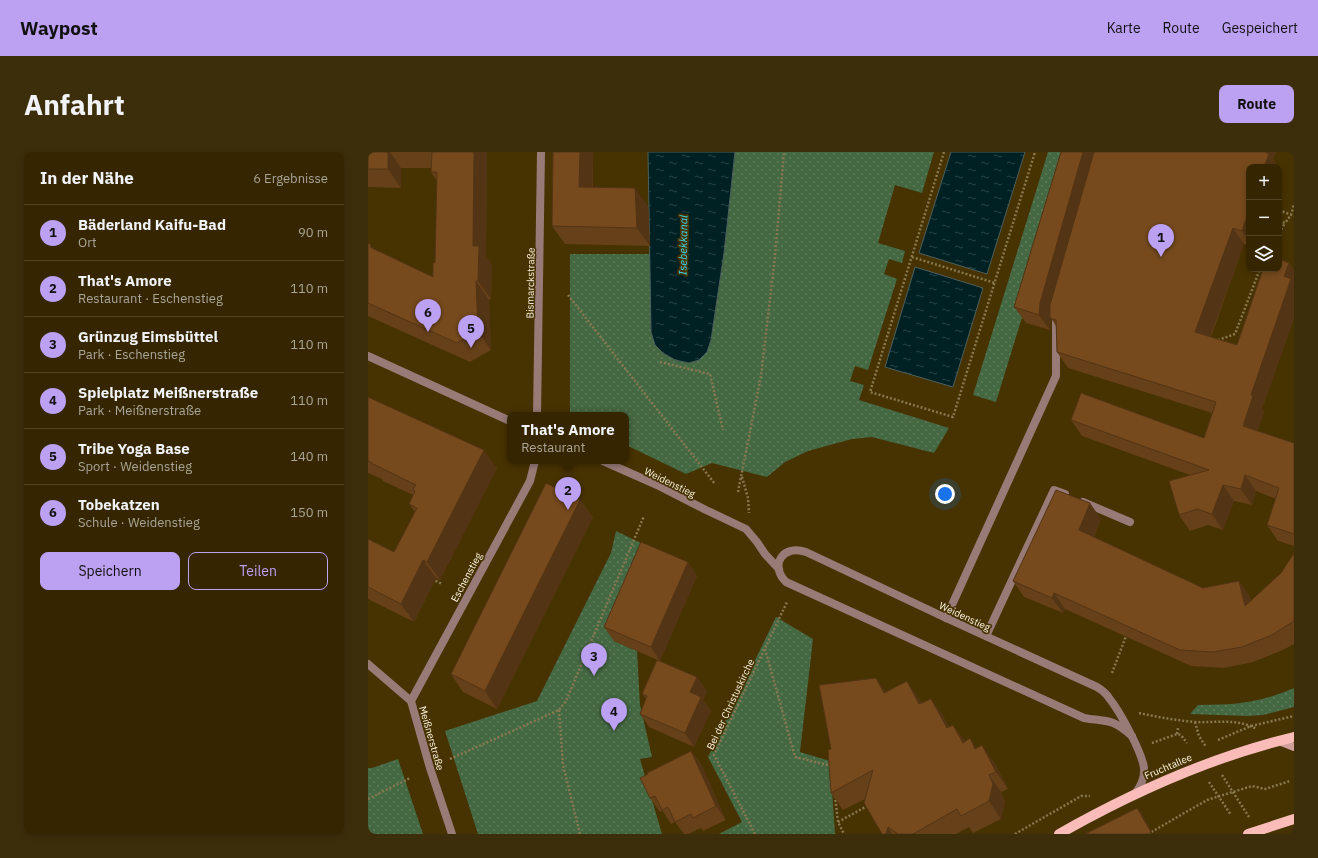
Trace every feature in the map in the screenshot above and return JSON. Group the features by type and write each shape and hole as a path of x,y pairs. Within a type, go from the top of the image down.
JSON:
{"main road":[{"name":"Fruchtallee","path":"1059,834 1135,794 1176,775 1247,750 1294,737"},
{"path":"1248,834 1294,819"}],"street":[{"name":"Bismarckstraße","path":"538,412 541,152"},
{"path":"946,618 1056,376 1056,320 1059,313"},
{"path":"368,356 507,420"},
{"name":"Eschenstieg","path":"411,700 530,481 534,464"},
{"name":"Weidenstieg","path":"610,464 746,528 765,554 779,569"},
{"path":"986,636 1054,490 1130,522"},
{"name":"Weidenstieg","path":"1132,736 1122,727 1112,722 1101,719 1084,718 790,584 782,578 779,569 779,563 783,555 787,552 800,550 1098,687 1110,698 1132,736 1138,750 1144,768 1143,780 1135,794"},
{"name":"Meißnerstraße","path":"368,664 411,700 430,768 452,834"},
{"path":"1279,741 1294,747"},
{"path":"1259,831 1294,814"}],"path":[{"path":"738,492 761,376 775,256 784,152"},
{"path":"944,152 870,392 953,417 1035,152"},
{"path":"1282,229 1292,215 1294,204"},
{"path":"1282,211 1292,215"},
{"path":"1282,222 1286,223"},
{"path":"912,257 995,282"},
{"path":"1217,341 1235,334 1259,272"},
{"path":"568,295 715,484"},
{"path":"660,362 710,374 723,430"},
{"path":"742,474 748,498 749,520"},
{"path":"450,759 559,710 566,701 644,516"},
{"path":"429,577 442,584"},
{"name":"Bei der Christuskirche","path":"755,834 714,755 787,602"},
{"path":"1112,673 1126,636"},
{"path":"765,649 795,757 833,766 833,773"},
{"path":"559,710 563,765 580,834"},
{"path":"1139,713 1195,722 1235,721 1251,726 1279,741"},
{"path":"1177,734 1178,728"},
{"path":"1151,744 1177,734 1181,735 1187,743"},
{"path":"1223,777 1244,810"},
{"path":"368,799 410,778"},
{"path":"1148,834 1207,800 1252,786 1265,789 1290,781"},
{"path":"1209,782 1231,815"},
{"path":"835,794 838,822 844,834"},
{"path":"1015,834 1081,796 1096,796"},
{"path":"838,822 872,804"},
{"path":"1148,828 1152,832"}],"green space":[{"path":"735,152 934,152 922,193 895,185 878,243 905,251 902,263 889,259 884,274 897,279 868,370 855,366 850,381 864,385 859,400 949,428 934,453 872,437 852,439 808,451 785,462 767,477 712,463 686,474 629,446 629,412 570,412 570,254 650,254 651,332 655,345 675,360 689,363 699,360 711,340 724,253"},
{"path":"1048,152 1073,152 996,402 973,395"},
{"path":"616,531 653,549 614,641 637,651 640,705 652,757 640,759 662,834 478,834 445,731 537,701 611,553"},
{"path":"776,617 813,639 800,752 830,761 835,834 719,834 742,822 708,757"},
{"path":"1294,688 1294,707 1263,715 1248,716 1190,714 1198,705 1236,704 1270,697"},
{"path":"398,759 423,834 368,834 368,768"}],"water":[{"name":"Isebekkanal","path":"648,152 735,152 724,253 711,340 707,352 699,360 689,363 675,360 663,353 655,345 651,332"},
{"path":"951,152 1025,152 987,274 919,253"},
{"path":"915,267 983,288 953,387 885,367"}],"building":[{"path":"368,152 388,152 388,169 368,169"},
{"path":"432,152 474,152 473,246 479,246 478,281 476,281 478,331 457,343 368,303 368,243 371,245 370,247 433,277 433,262 435,263 437,172 431,172"},
{"path":"553,152 580,152 579,187 635,188 637,228 552,226"},
{"path":"1061,152 1083,152 1040,303 1039,315 1014,307"},
{"path":"1094,152 1265,152 1269,154 1265,164 1246,164 1246,220 1242,231 1233,228 1195,332 1237,345 1262,272 1282,272 1282,260 1289,263 1284,276 1291,279 1251,395 1253,396 1243,426 1294,443 1294,534 1267,525 1279,488 1245,475 1241,489 1223,485 1212,514 1197,509 1179,515 1169,481 1209,470 1071,420 1081,393 1204,438 1216,402 1057,352 1056,320 1050,318 1050,305"},
{"path":"368,397 484,450 427,562 423,560 401,604 368,587 368,539 394,552 417,508 409,504 415,491 413,489 416,485 368,461"},
{"path":"546,483 580,500 485,691 451,674"},
{"path":"1056,490 1090,503 1079,530 1203,588 1239,581 1245,606 1281,573 1294,553 1294,621 1272,635 1242,647 1213,652 1180,650 1054,593 1052,598 1013,581"},
{"path":"641,542 688,562 651,647 604,627"},
{"path":"657,660 697,677 690,692 701,697 685,733 640,714 647,696 642,694"},
{"path":"876,678 884,693 907,681 919,704 931,699 947,728 953,725 963,743 970,738 975,749 982,745 996,772 989,775 993,784 989,801 961,816 957,809 913,834 898,834 888,827 886,834 882,834 864,803 873,770 831,793 828,750 831,749 819,685"},
{"path":"691,751 716,806 693,818 691,814 675,822 668,807 662,810 655,796 650,798 640,778"},
{"path":"1137,808 1151,832 1148,834 1085,834"}],"place":[{"name":"Bäderland Kaifu-Bad","path":"1161,257"},
{"name":"Tobekatzen","path":"428,332"},
{"name":"Tribe Yoga Base","path":"471,348"},
{"name":"That's Amore","path":"568,510"},
{"name":"Grünzug Eimsbüttel","path":"594,676"},
{"name":"Spielplatz Meißnerstraße","path":"614,731"}]}
